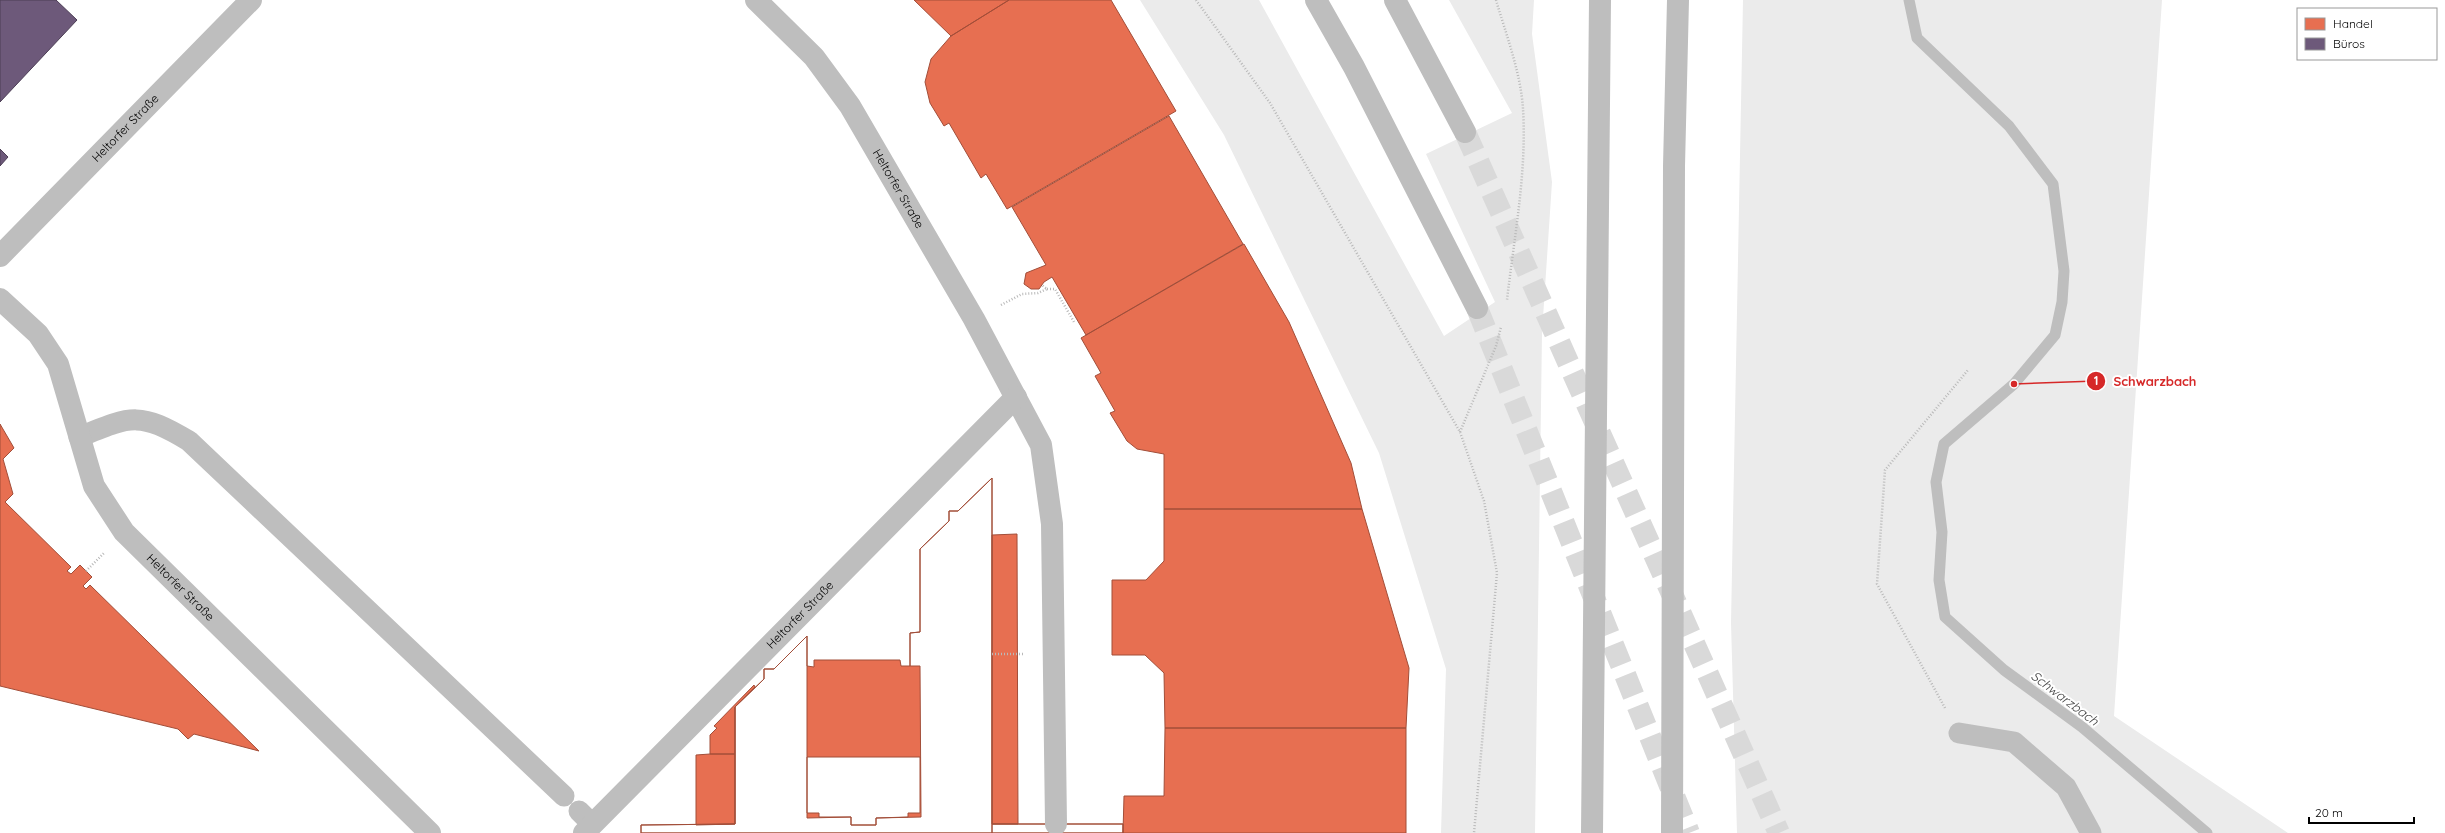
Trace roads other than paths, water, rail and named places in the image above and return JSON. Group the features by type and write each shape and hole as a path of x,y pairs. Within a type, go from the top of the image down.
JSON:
{"main road":[{"name":"Heltorfer Straße","path":"0,256 251,0"},
{"name":"Heltorfer Straße","path":"756,0 814,57 850,106 974,319 1041,445 1052,524 1056,824"},
{"path":"1316,0 1354,67 1477,308"},
{"path":"1395,0 1465,132"},
{"path":"1592,833 1600,0"},
{"path":"1672,833 1674,166 1678,0"},
{"name":"Heltorfer Straße","path":"0,299 38,334 58,364 94,486 124,532 430,833"},
{"name":"Heltorfer Straße","path":"585,822 1016,397"}],"lane":[{"path":"79,437 120,420 136,419 160,424 189,442 564,796"},
{"path":"1959,733 2014,742 2066,787 2091,833"}],"waterway":[{"name":"Schwarzbach","path":"1909,0 1917,38 2009,126 2053,184 2064,271 2062,302 2055,335 2014,384 1944,444 1936,482 1942,532 1939,580 1945,617 2004,670 2082,727 2207,833"}],"tunnel":[{"path":"1465,132 1779,833"},
{"path":"1477,308 1689,833"}],"place":[{"name":"Schwarzbach","path":"2014,384"}]}
